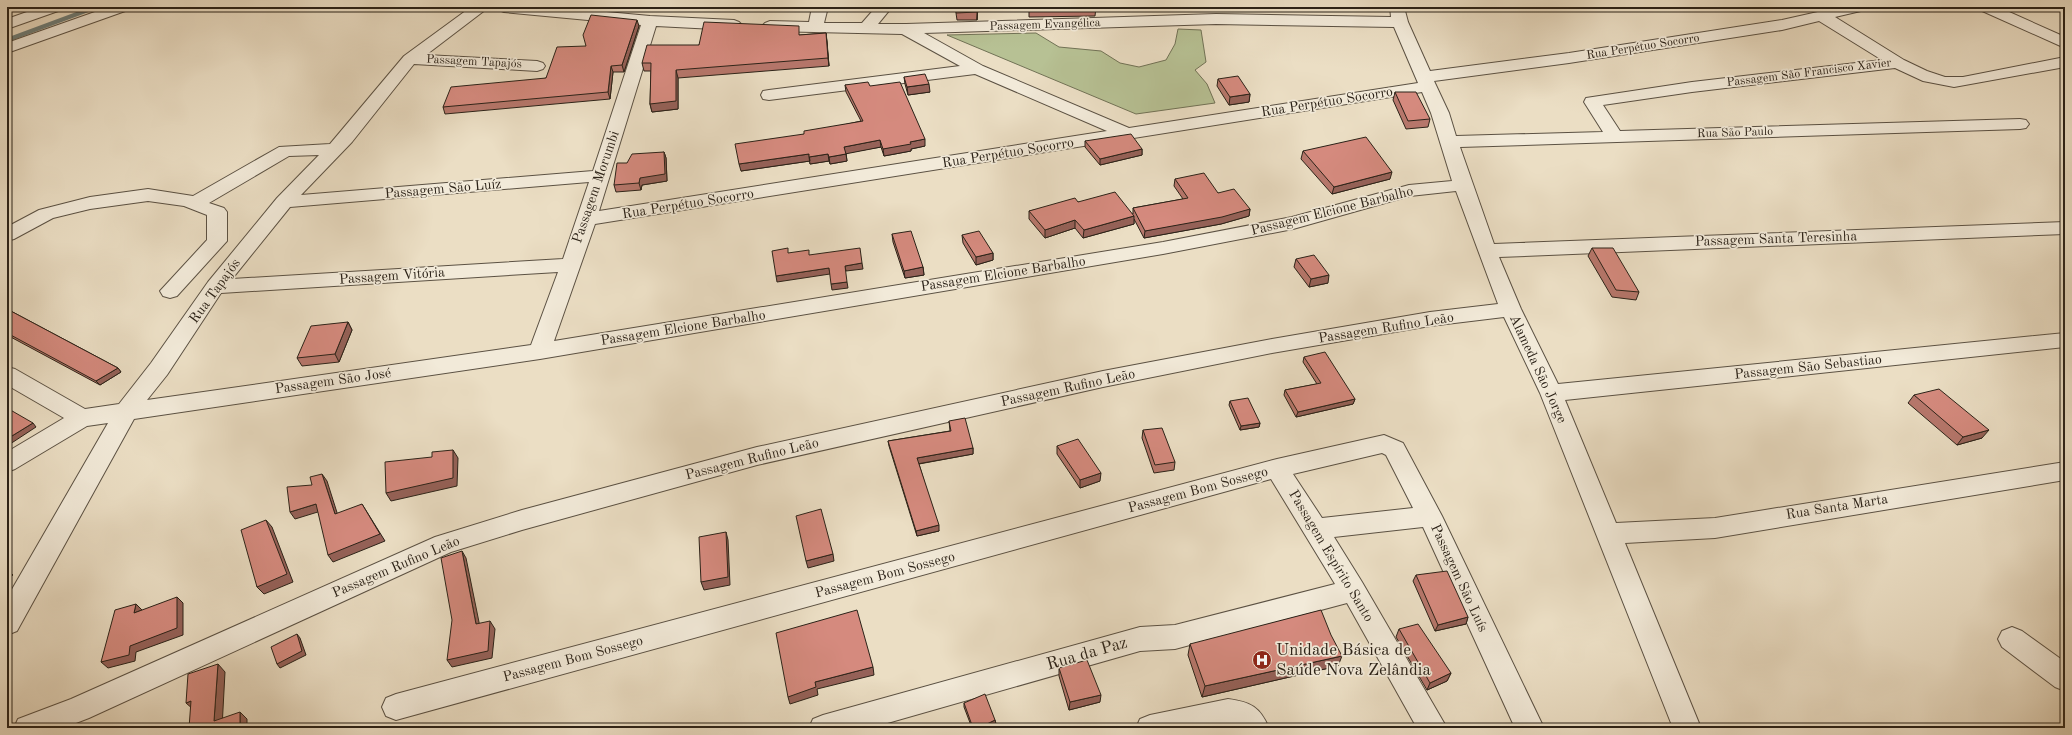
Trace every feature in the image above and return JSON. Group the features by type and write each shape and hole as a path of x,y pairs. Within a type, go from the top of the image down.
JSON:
{"street":[{"path":"7,24 56,7"},
{"path":"7,48 123,7"},
{"name":"Rua Tapajós","path":"7,623 127,410 160,369 215,287 284,202 335,149 410,59 481,7"},
{"name":"Passagem Evangélica","path":"504,7 650,21 866,29 1398,14"},
{"path":"816,28 820,7"},
{"path":"866,29 884,7"},
{"name":"Rua Perpétuo Socorro","path":"587,220 1128,134 1569,58 1782,25 1860,7"},
{"path":"1985,7 2065,43"},
{"name":"Alameda São Jorge","path":"1398,14 1440,113 1463,185 1487,251 1511,309 1550,393 1609,534 1687,728"},
{"path":"1822,16 1898,63"},
{"name":"Passagem Morumbi","path":"540,351 569,265 587,220 650,21"},
{"name":"Passagem Evangélica","path":"906,29 977,69 1128,134"},
{"name":"Passagem Tapajós","path":"410,59 537,66"},
{"name":"Passagem São Francisco Xavier","path":"1615,137 1592,104 1595,100 1898,63 1924,78 1949,83 1963,82 2065,62"},
{"path":"769,95 977,69"},
{"name":"Rua São Paulo","path":"1449,142 2020,124"},
{"path":"195,204 286,151 335,149"},
{"name":"Passagem São Luíz","path":"284,202 601,176"},
{"name":"Passagem Elcione Barbalho","path":"540,351 1163,248 1293,223 1409,191 1463,185"},
{"path":"7,235 46,214 90,203 148,195 195,204 217,212 217,241 170,291"},
{"name":"Passagem Santa Teresinha","path":"1487,251 2065,228"},
{"name":"Passagem Vitória","path":"215,287 569,265"},
{"name":"Passagem Rufino Leão","path":"28,728 79,709 444,544 522,520 757,456 1102,380 1272,346 1430,319 1511,309"},
{"name":"Passagem São Sebastiao","path":"1550,393 2065,340"},
{"name":"Passagem São José","path":"82,418 127,410 540,351"},
{"path":"7,375 82,418 7,463"},
{"name":"Passagem Bom Sossego","path":"396,707 1277,468 1375,444"},
{"name":"Passagem São Luís","path":"1375,444 1384,444 1395,449 1430,516 1530,728"},
{"name":"Passagem Espírito Santo","path":"1277,468 1353,590 1433,728"},
{"name":"Rua Santa Marta","path":"1609,534 1715,528 2065,471"},
{"path":"1316,529 1430,516"},
{"name":"Rua da Paz","path":"823,728 1140,639 1175,636 1353,590"},
{"path":"2012,639 2065,678"},
{"path":"1150,728 1228,712 1244,714 1255,728"}],"green space":[{"path":"1178,29 1201,30 1206,62 1195,70 1207,84 1215,103 1136,114 947,35 1036,33 1059,47 1101,51 1120,63 1139,67 1166,60 1175,44"}],"building":[{"path":"957,7 977,7 977,12 956,13"},
{"path":"1029,7 1095,7 1029,8"},
{"path":"591,15 637,20 622,65 611,66 608,92 443,107 451,87 546,78 557,47 586,46 583,35"},
{"path":"704,22 799,26 799,35 826,33 828,58 676,70 676,101 650,104 651,63 642,63 647,45 699,45"},
{"path":"925,74 929,84 907,87 904,77"},
{"path":"1238,76 1250,94 1230,97 1218,79"},
{"path":"868,82 870,86 900,82 925,139 910,142 911,144 883,149 880,140 844,147 846,154 829,157 828,154 809,157 809,154 739,164 735,144 804,134 804,131 863,121 845,85"},
{"path":"1395,92 1416,92 1430,119 1408,121"},
{"path":"1131,134 1142,149 1100,159 1085,141"},
{"path":"1366,137 1392,172 1334,187 1303,151"},
{"path":"664,152 665,174 640,178 639,183 614,185 617,163 627,163 632,154"},
{"path":"1204,173 1218,193 1234,189 1250,209 1222,217 1145,231 1133,208 1188,198 1175,179"},
{"path":"1115,192 1134,216 1084,230 1075,220 1045,230 1029,211 1075,198 1078,202"},
{"path":"911,231 923,267 904,271 892,234"},
{"path":"979,231 993,253 976,257 962,235"},
{"path":"788,248 788,253 809,250 809,255 860,248 862,263 845,266 847,282 831,284 829,268 776,276 772,251"},
{"path":"1592,248 1613,248 1639,292 1616,290"},
{"path":"1314,255 1329,275 1311,279 1296,259"},
{"path":"7,309 118,368 96,381 7,333"},
{"path":"348,322 335,354 297,358 311,326"},
{"path":"1325,352 1355,399 1298,412 1285,390 1321,383 1304,357"},
{"path":"1939,389 1989,430 1963,437 1914,395"},
{"path":"1248,398 1260,423 1241,426 1230,401"},
{"path":"7,408 33,423 7,439"},
{"path":"965,418 973,448 917,458 939,525 916,531 888,441 951,431 949,421"},
{"path":"1162,428 1175,462 1155,465 1143,430"},
{"path":"1078,439 1101,473 1080,480 1057,446"},
{"path":"453,450 453,478 386,493 385,462 432,457 432,452"},
{"path":"322,474 335,514 362,504 380,534 328,555 316,504 290,512 287,487 312,485 310,477"},
{"path":"821,509 833,554 806,561 796,516"},
{"path":"266,520 287,574 257,587 241,530"},
{"path":"726,532 728,577 701,582 699,537"},
{"path":"462,551 476,624 490,621 488,651 447,660 452,620 441,558"},
{"path":"1447,571 1468,617 1438,625 1416,575"},
{"path":"177,597 177,628 130,646 129,655 101,662 115,610 136,604 134,613"},
{"path":"857,610 873,667 815,682 816,687 788,697 776,633"},
{"name":"Unidade Básica de Saúde Nova Zelândia","path":"1321,610 1331,635 1342,656 1205,686 1190,644"},
{"path":"1418,624 1451,673 1430,683 1399,629"},
{"path":"297,634 302,651 277,664 271,647"},
{"path":"1087,660 1101,695 1070,702 1059,668"},
{"path":"218,664 214,721 240,712 240,728 189,728 191,701 186,703 188,674"},
{"path":"985,694 995,720 979,728 973,728 964,703"}],"waterway":[{"path":"7,40 96,7"}],"place":[{"name":"Unidade Básica de Saúde Nova Zelândia","path":"1262,660"}]}
